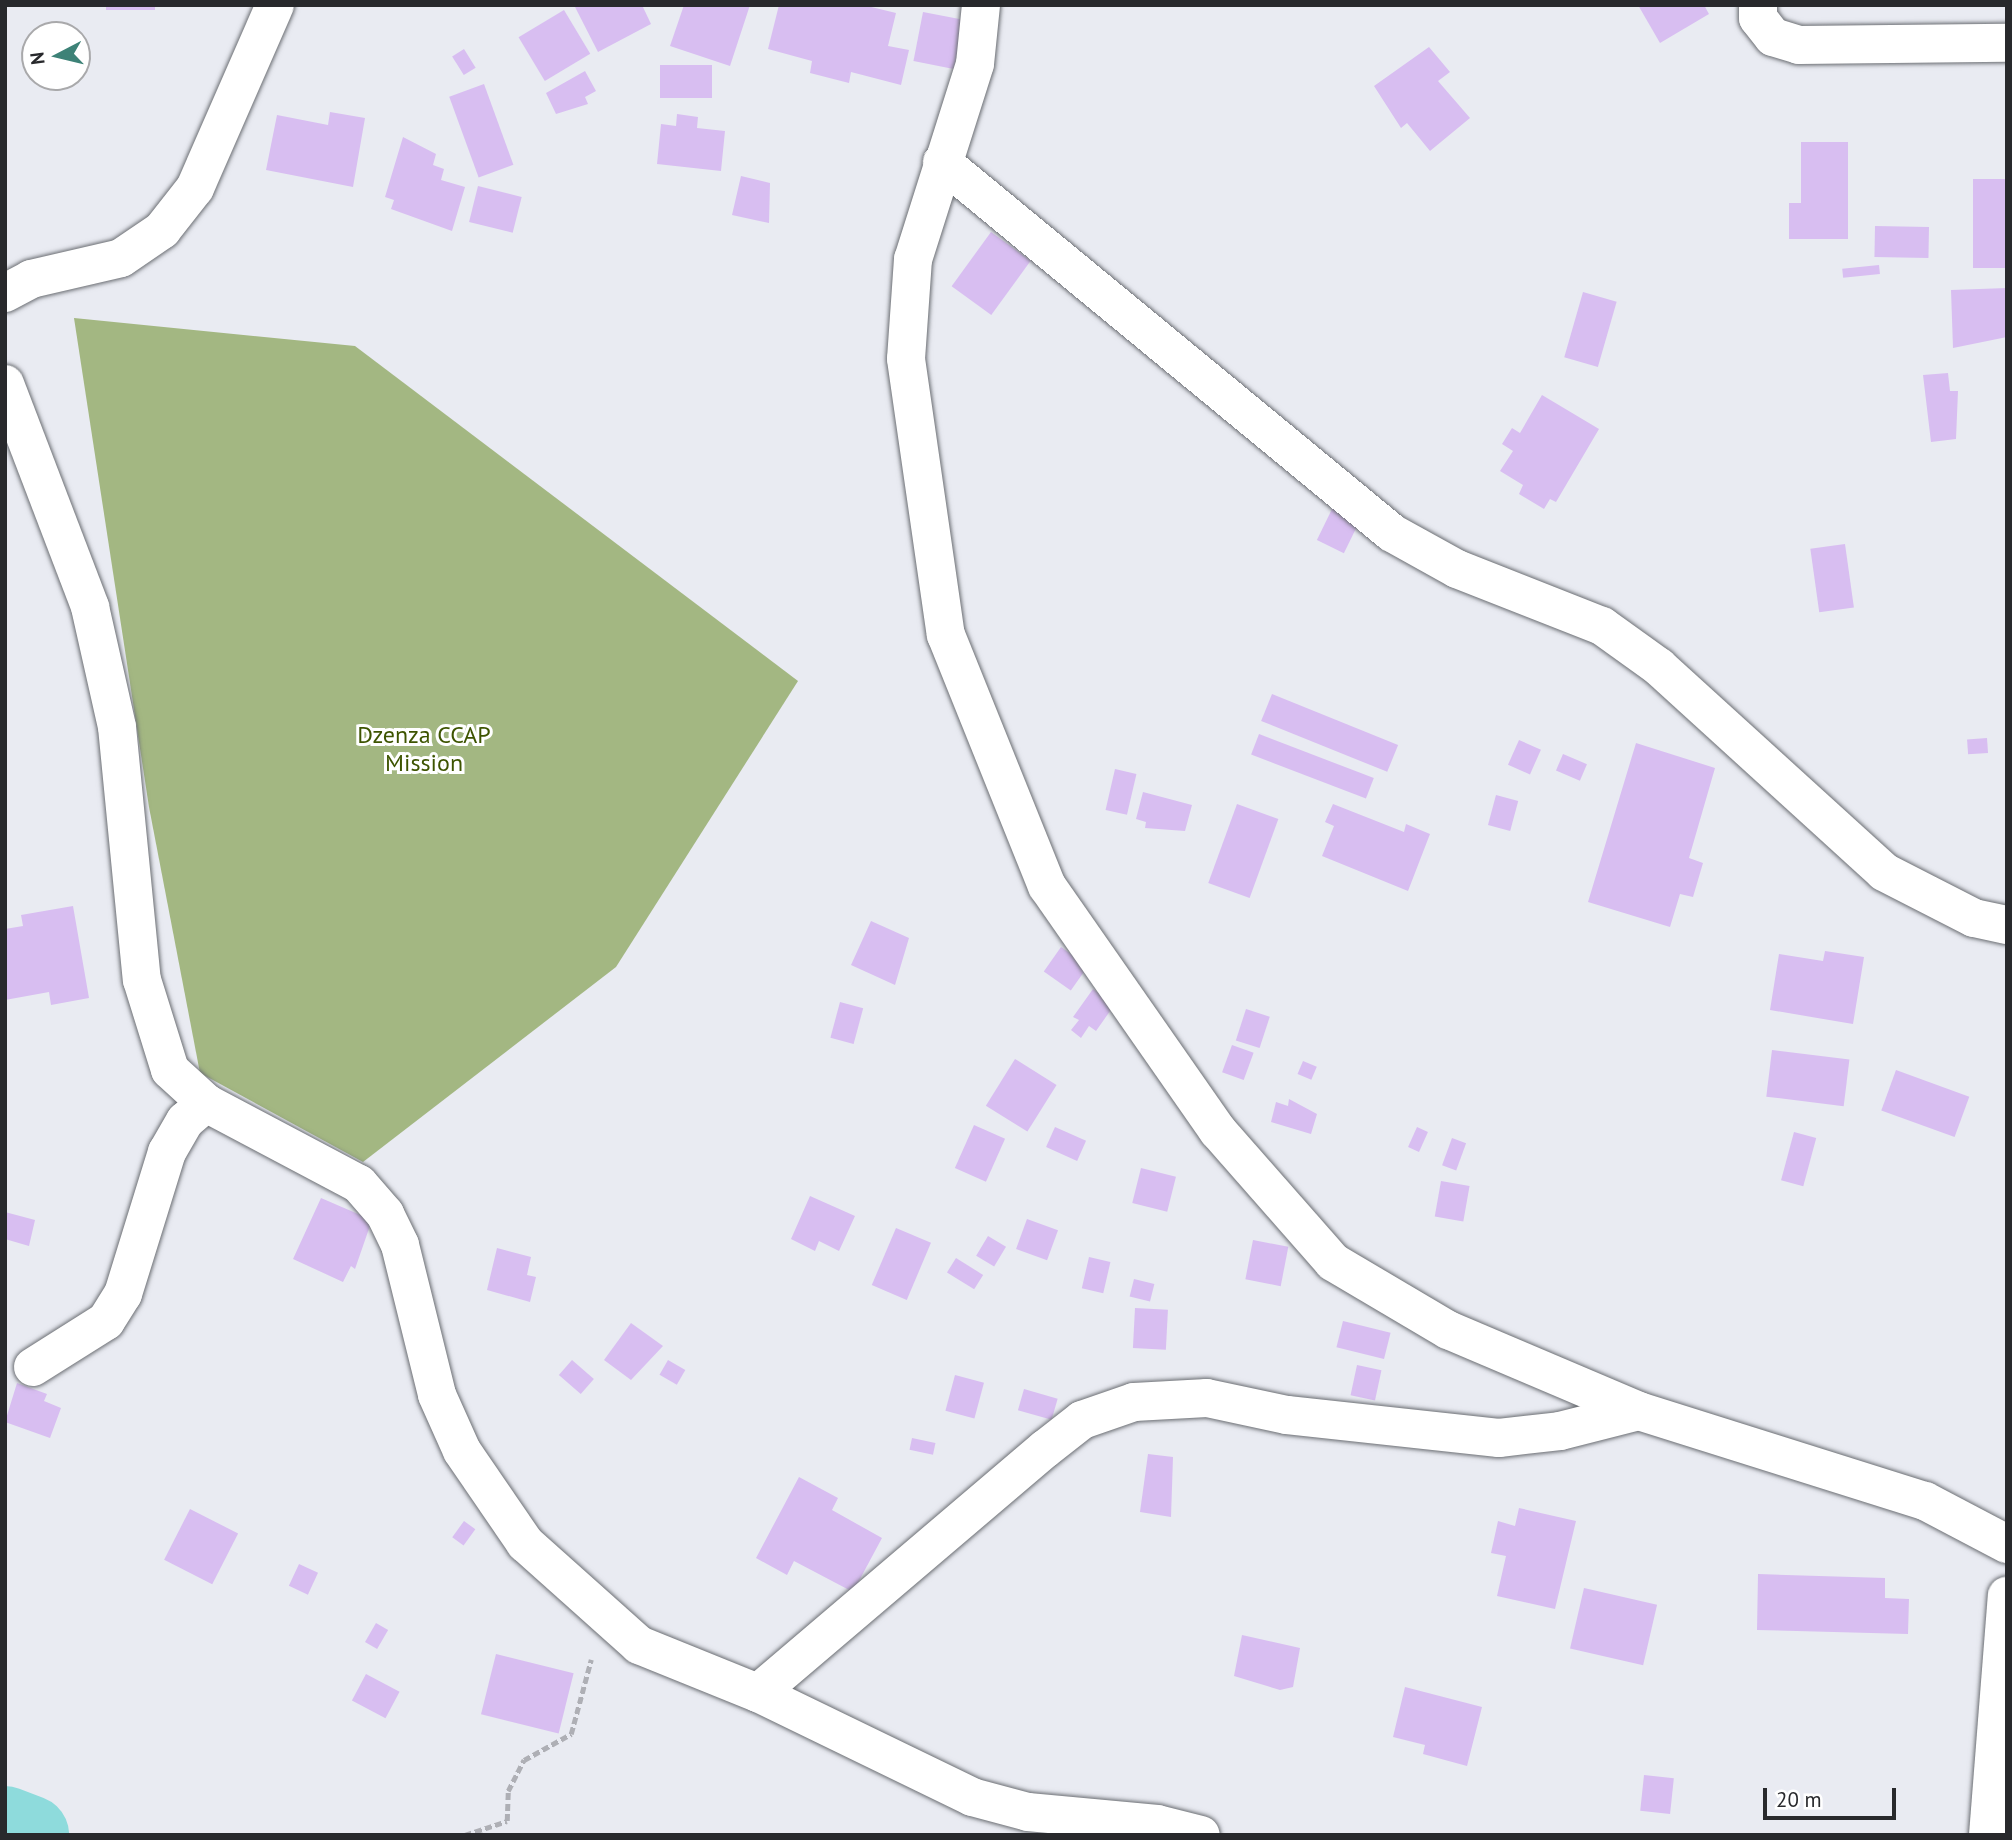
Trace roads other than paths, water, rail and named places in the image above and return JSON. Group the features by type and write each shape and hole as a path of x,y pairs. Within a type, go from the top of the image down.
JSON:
{"street":[{"path":"5,293 31,279 121,258 162,230 195,188 275,5"},
{"path":"981,5 975,64 913,259 906,359 921,495 946,635 1047,886 1218,1131 1333,1262 1448,1330 1639,1411 1925,1501 2007,1544"},
{"path":"1758,5 1758,18 1773,37 1799,45 2007,43"},
{"path":"942,162 1392,533 1457,569 1602,626 1658,667 1884,872 1974,918 2007,925"},
{"path":"5,383 90,607 117,727 142,980 154,1035 170,1070 206,1103 289,1143 375,1201 400,1245 437,1395 462,1451 525,1543 614,1628 668,1661 758,1693 870,1752 999,1806 1201,1835"},
{"path":"33,1367 106,1321 123,1294 167,1152 185,1121 206,1103"},
{"path":"758,1693 1073,1427 1135,1402 1207,1398 1287,1415 1499,1438 1560,1431 1639,1411"},
{"path":"1988,1835 2007,1596"}],"waterway":[{"path":"5,1826 29,1835"}],"park label":[{"name":"Dzenza CCAP Mission","path":"424,749"}]}
